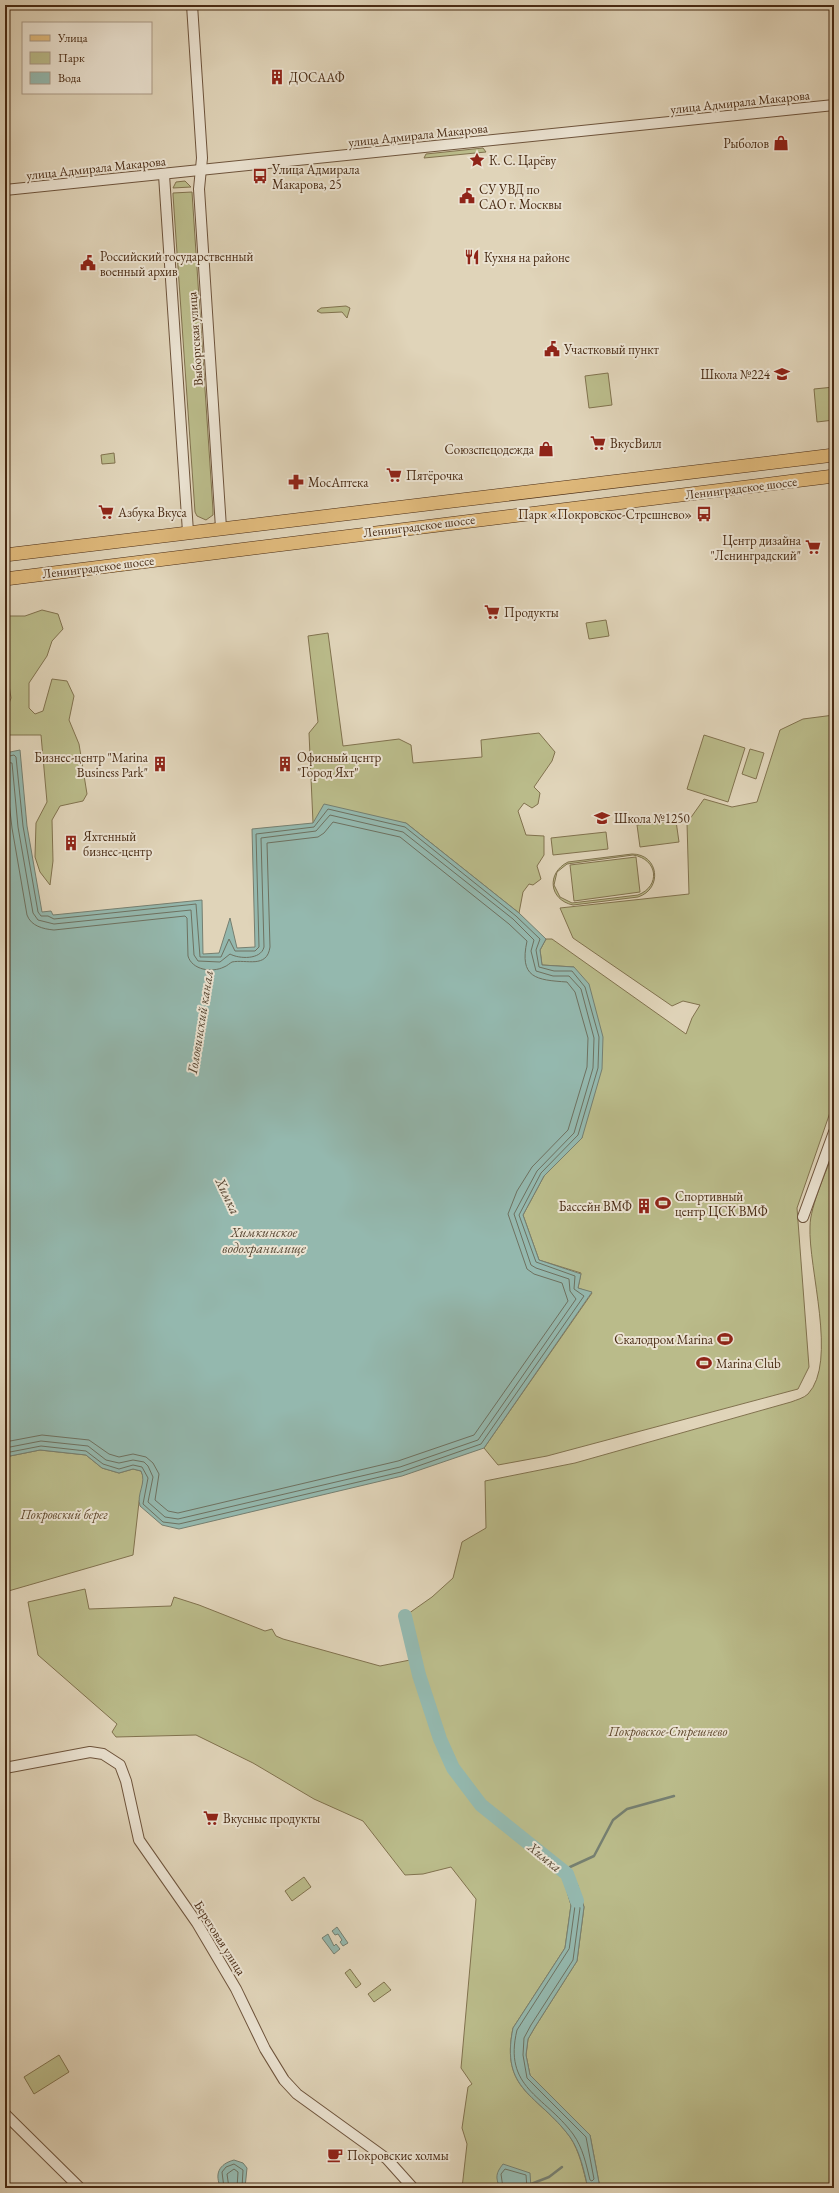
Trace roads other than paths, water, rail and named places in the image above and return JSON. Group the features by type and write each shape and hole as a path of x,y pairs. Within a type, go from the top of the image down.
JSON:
{"main road":[{"name":"Ленинградское шоссе","path":"5,555 834,455"},
{"name":"Ленинградское шоссе","path":"5,579 834,476"}],"street":[{"name":"Выборгская улица","path":"192,5 201,170 199,189 221,528"},
{"name":"улица Адмирала Макарова","path":"5,190 164,175 834,105"},
{"name":"Выборгская улица","path":"164,175 188,532"},
{"path":"804,1217 834,1132"},
{"name":"Береговая улица","path":"5,1768 90,1752 103,1754 120,1765 126,1780 139,1840 197,1923 236,1989 265,2049 284,2080 297,2094 387,2159 414,2188"},
{"path":"5,2114 80,2188"}],"water":[{"name":"Химкинское водохранилище","path":"20,750 27,826 42,912 51,911 53,915 202,900 203,954 219,953 230,918 237,948 255,947 252,829 313,823 324,804 406,823 519,913 546,939 540,950 542,965 574,967 589,984 603,1037 602,1069 582,1138 544,1176 523,1215 539,1260 581,1274 578,1288 592,1292 484,1448 402,1476 179,1529 162,1525 140,1506 139,1497 143,1480 141,1471 133,1469 119,1473 102,1468 86,1455 40,1450 5,1457 5,753"},
{"path":"577,1883 584,1907 577,1961 528,2039 526,2055 530,2075 590,2135 600,2188 588,2188 579,2155 570,2137 534,2100 517,2079 512,2066 510,2049 513,2028 565,1948 571,1905 565,1884"},
{"path":"337,1927 348,1943 343,1946 340,1942 342,1940 338,1934 335,1935 332,1931"},
{"path":"328,1934 334,1946 336,1944 340,1949 334,1954 322,1938"},
{"path":"234,2160 243,2163 247,2168 245,2188 221,2188 218,2178 219,2170 225,2164"},
{"path":"503,2164 530,2173 531,2188 500,2188 497,2181 497,2175"}],"waterway":[{"name":"Химка","path":"405,1616 419,1675 440,1739 453,1768 481,1805 567,1874 577,1901"},
{"path":"567,1874 570,1867 594,1856 613,1820 627,1809 674,1796"},
{"path":"531,2184 549,2177 562,2167"}],"place":[{"name":"ДОСААФ","path":"277,77"},
{"name":"Рыболов","path":"781,143"},
{"name":"К. С. Царёву","path":"477,160"},
{"name":"Улица Адмирала Макарова, 25","path":"260,176"},
{"name":"СУ УВД по САО г. Москвы","path":"467,196"},
{"name":"Кухня на районе","path":"472,257"},
{"name":"Российский государственный военный архив","path":"88,263"},
{"name":"Участковый пункт","path":"552,349"},
{"name":"Школа №224","path":"782,374"},
{"name":"ВкусВилл","path":"598,443"},
{"name":"Союзспецодежда","path":"546,449"},
{"name":"Пятёрочка","path":"394,475"},
{"name":"МосАптека","path":"296,482"},
{"name":"Азбука Вкуса","path":"106,512"},
{"name":"Парк «Покровское-Стрешнево»","path":"704,514"},
{"name":"Центр дизайна \"Ленинградский\"","path":"813,547"},
{"name":"Продукты","path":"492,612"},
{"name":"Бизнес-центр \"Marina Business Park\"","path":"160,764"},
{"name":"Офисный центр \"Город Яхт\"","path":"285,764"},
{"name":"Школа №1250","path":"602,818"},
{"name":"Яхтенный бизнес-центр","path":"71,843"},
{"name":"Спортивный центр ЦСК ВМФ","path":"663,1203"},
{"name":"Бассейн ВМФ","path":"644,1206"},
{"name":"Скалодром Marina","path":"725,1339"},
{"name":"Marina Club","path":"704,1363"},
{"name":"Вкусные продукты","path":"211,1818"},
{"name":"Покровские холмы","path":"335,2155"}],"water label":[{"name":"Головинский канал","path":"200,1022"}],"park label":[{"name":"Покровский берег","path":"64,1514"},
{"name":"Покровское-Стрешнево","path":"668,1731"}]}
